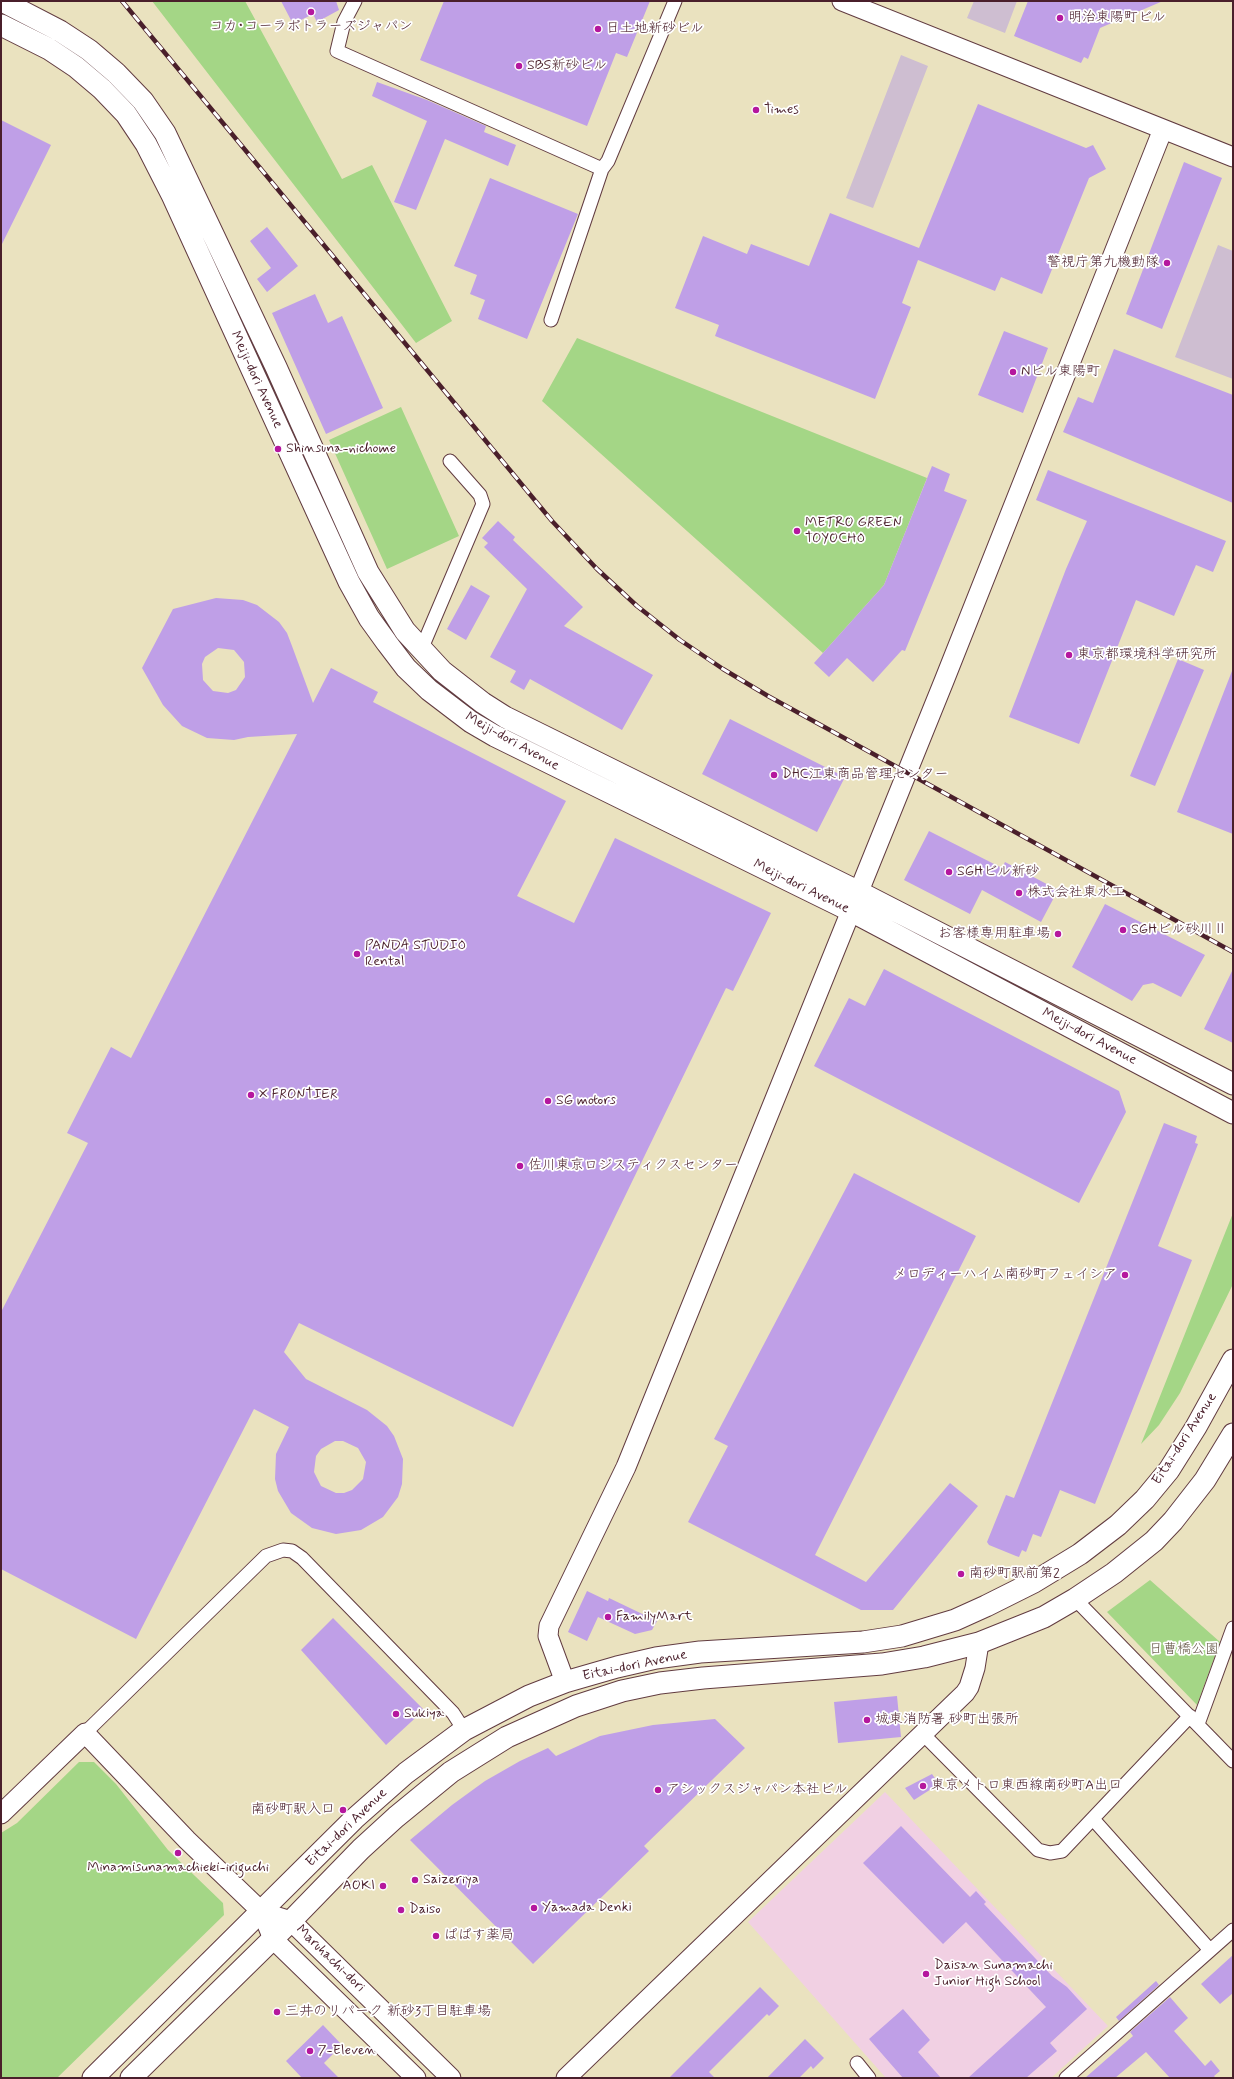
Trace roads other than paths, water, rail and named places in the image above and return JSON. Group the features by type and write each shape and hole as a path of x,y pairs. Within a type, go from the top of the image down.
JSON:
{"main road":[{"name":"Meiji-dori Avenue","path":"2,1 60,31 89,50 116,73 143,101 165,132 272,360 368,572 387,605 421,650 464,689 505,717 858,892 1233,1084"},
{"name":"Meiji-dori Avenue","path":"1,25 49,49 76,67 102,89 126,114 146,144 172,195 349,582 369,618 406,668 429,690 471,722 495,736 851,911 1233,1113"},
{"name":"Eitai-dori Avenue","path":"93,2078 375,1801 424,1758 464,1730 529,1696 565,1682 656,1658 700,1652 863,1642 902,1636 955,1620 986,1606 1034,1582 1080,1554 1118,1525 1169,1470 1196,1427 1233,1360"},
{"name":"Eitai-dori Avenue","path":"131,2078 273,1939 361,1849 423,1794 445,1777 507,1737 576,1706 622,1691 660,1683 702,1678 882,1664 924,1657 979,1643 1044,1617 1075,1599 1114,1573 1159,1536 1205,1480 1233,1434"}],"street":[{"path":"355,1 344,22 337,51 602,169"},
{"path":"551,320 602,169 608,161 675,1"},
{"path":"842,1 1233,157"},
{"path":"565,1682 548,1636 549,1626 626,1467 851,911 1163,129"},
{"path":"421,650 483,504 480,495 450,461"},
{"path":"1,1814 266,1556 283,1550 292,1551 302,1558 453,1713 464,1730"},
{"path":"1075,1599 1233,1761"},
{"path":"922,1733 1038,1850 1050,1853 1062,1851 1092,1819 1194,1720 1233,1628"},
{"path":"566,2078 969,1687 975,1668 979,1643"},
{"path":"85,1733 187,1840 262,1912"},
{"path":"1092,1819 1210,1950"},
{"name":"Maruhachi-dori","path":"262,1912 291,1921 451,2078"},
{"name":"Maruhachi-dori","path":"262,1912 273,1939 416,2078"},
{"path":"1066,2078 1233,1930"},
{"path":"857,2063 869,2078"}],"railway":[{"path":"122,1 552,521 597,569 637,606 680,640 723,669 768,696 1233,952"}],"place":[{"name":"コカ･コーラボトラーズジャパン","path":"311,12"},
{"name":"明治東陽町ビル","path":"1060,18"},
{"name":"日土地新砂ビル","path":"598,29"},
{"name":"SBS新砂ビル","path":"519,66"},
{"name":"Times","path":"756,110"},
{"name":"警視庁第九機動隊","path":"1167,263"},
{"name":"Nビル東陽町","path":"1013,372"},
{"name":"Shinsuna-nichome","path":"278,449"},
{"name":"METRO GREEN TOYOCHO","path":"797,531"},
{"name":"東京都環境科学研究所","path":"1069,655"},
{"name":"DHC江東商品管理センター","path":"774,775"},
{"name":"SGHビル新砂","path":"949,872"},
{"name":"株式会社東水工","path":"1019,893"},
{"name":"SGHビル砂川Ⅱ","path":"1123,930"},
{"name":"お客様専用駐車場","path":"1058,934"},
{"name":"PANDA STUDIO Rental","path":"357,954"},
{"name":"X FRONTIER","path":"251,1095"},
{"name":"SG motors","path":"548,1101"},
{"name":"佐川東京ロジスティクスセンター","path":"520,1166"},
{"name":"メロディーハイム南砂町フェイシア","path":"1125,1275"},
{"name":"南砂町駅前第2","path":"961,1574"},
{"name":"FamilyMart","path":"608,1617"},
{"name":"Sukiya","path":"396,1714"},
{"name":"城東消防署 砂町出張所","path":"867,1720"},
{"name":"東京メトロ東西線南砂町A出口","path":"923,1786"},
{"name":"アシックスジャパン本社ビル","path":"658,1790"},
{"name":"南砂町駅入口","path":"343,1810"},
{"name":"Minamisunamachieki-iriguchi","path":"178,1853"},
{"name":"Saizeriya","path":"415,1880"},
{"name":"AOKI","path":"383,1886"},
{"name":"Yamada Denki","path":"534,1908"},
{"name":"Daiso","path":"401,1910"},
{"name":"ぱぱす薬局","path":"436,1936"},
{"name":"Daisan Sunamachi Junior High School","path":"926,1974"},
{"name":"三井のリパーク 新砂3丁目駐車場","path":"277,2012"},
{"name":"7-Eleven","path":"310,2051"}],"park label":[{"name":"日曹橋公園","path":"1184,1650"}]}
